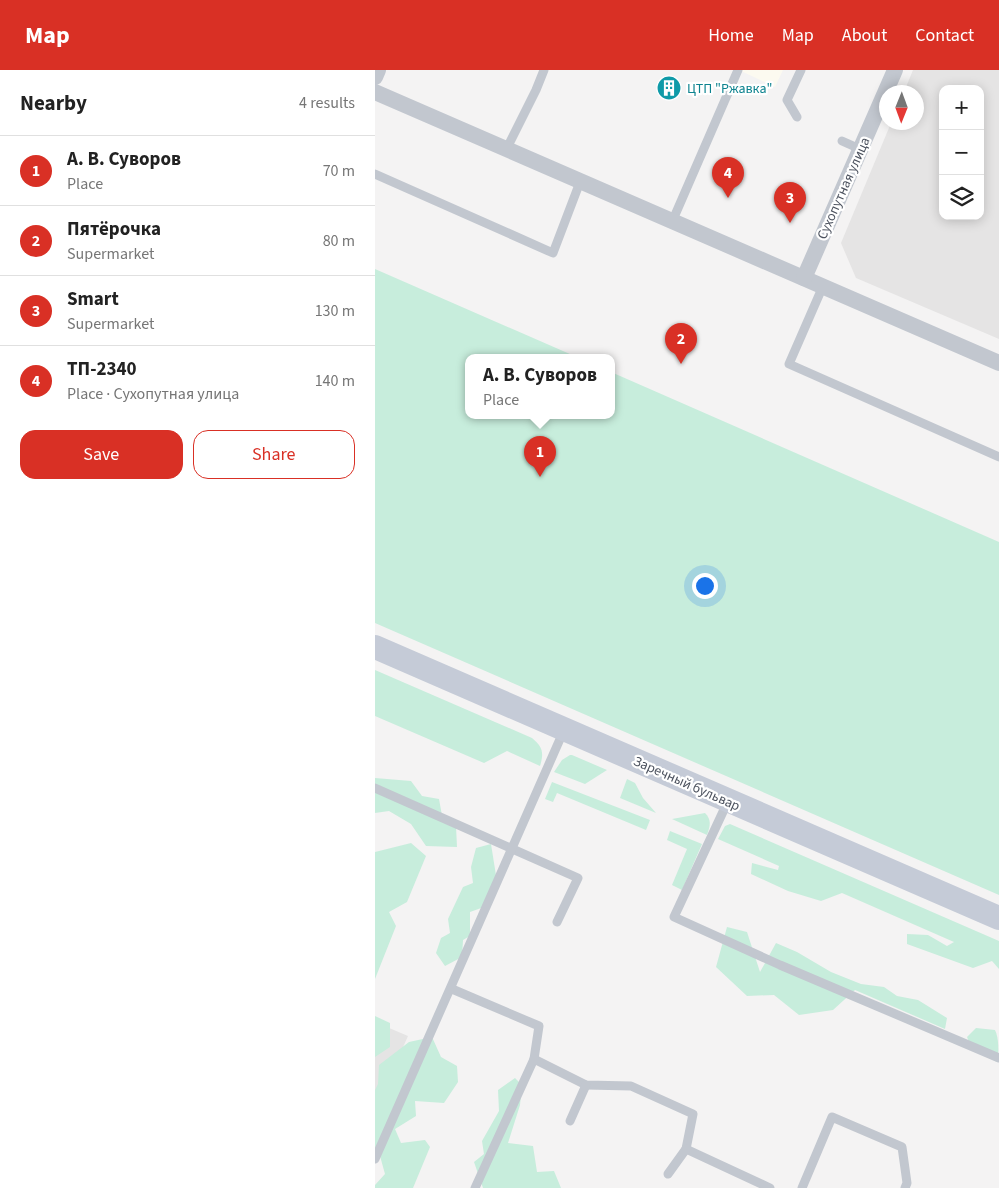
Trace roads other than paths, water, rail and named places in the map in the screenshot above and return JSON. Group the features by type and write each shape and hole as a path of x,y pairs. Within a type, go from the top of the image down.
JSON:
{"street":[{"path":"375,77 378,70"},
{"name":"Сухопутная улица","path":"804,278 895,70"},
{"path":"375,92 999,363"},
{"name":"Заречный бульвар","path":"375,648 999,918"}],"lane":[{"path":"506,150 544,70"},
{"path":"672,222 738,70"},
{"path":"797,117 787,100 801,70"},
{"path":"842,141 860,149"},
{"path":"375,174 553,253 580,182"},
{"path":"823,286 789,364 999,457"},
{"path":"375,1159 565,730"},
{"path":"375,788 578,878 557,922"},
{"path":"728,801 674,918 999,1058"},
{"path":"452,988 539,1026 534,1059 475,1188"},
{"path":"534,1059 586,1085 631,1086 693,1114 686,1149 668,1174"},
{"path":"570,1122 586,1085"},
{"path":"802,1188 832,1117 902,1147 907,1186"},
{"path":"686,1149 770,1188"}],"place":[{"name":"ЦТП \"Ржавка\"","path":"669,88"},
{"name":"ТП-2340","path":"728,198"},
{"name":"Smart","path":"790,223"},
{"name":"Пятёрочка","path":"681,364"},
{"name":"А. В. Суворов","path":"540,477"}]}
